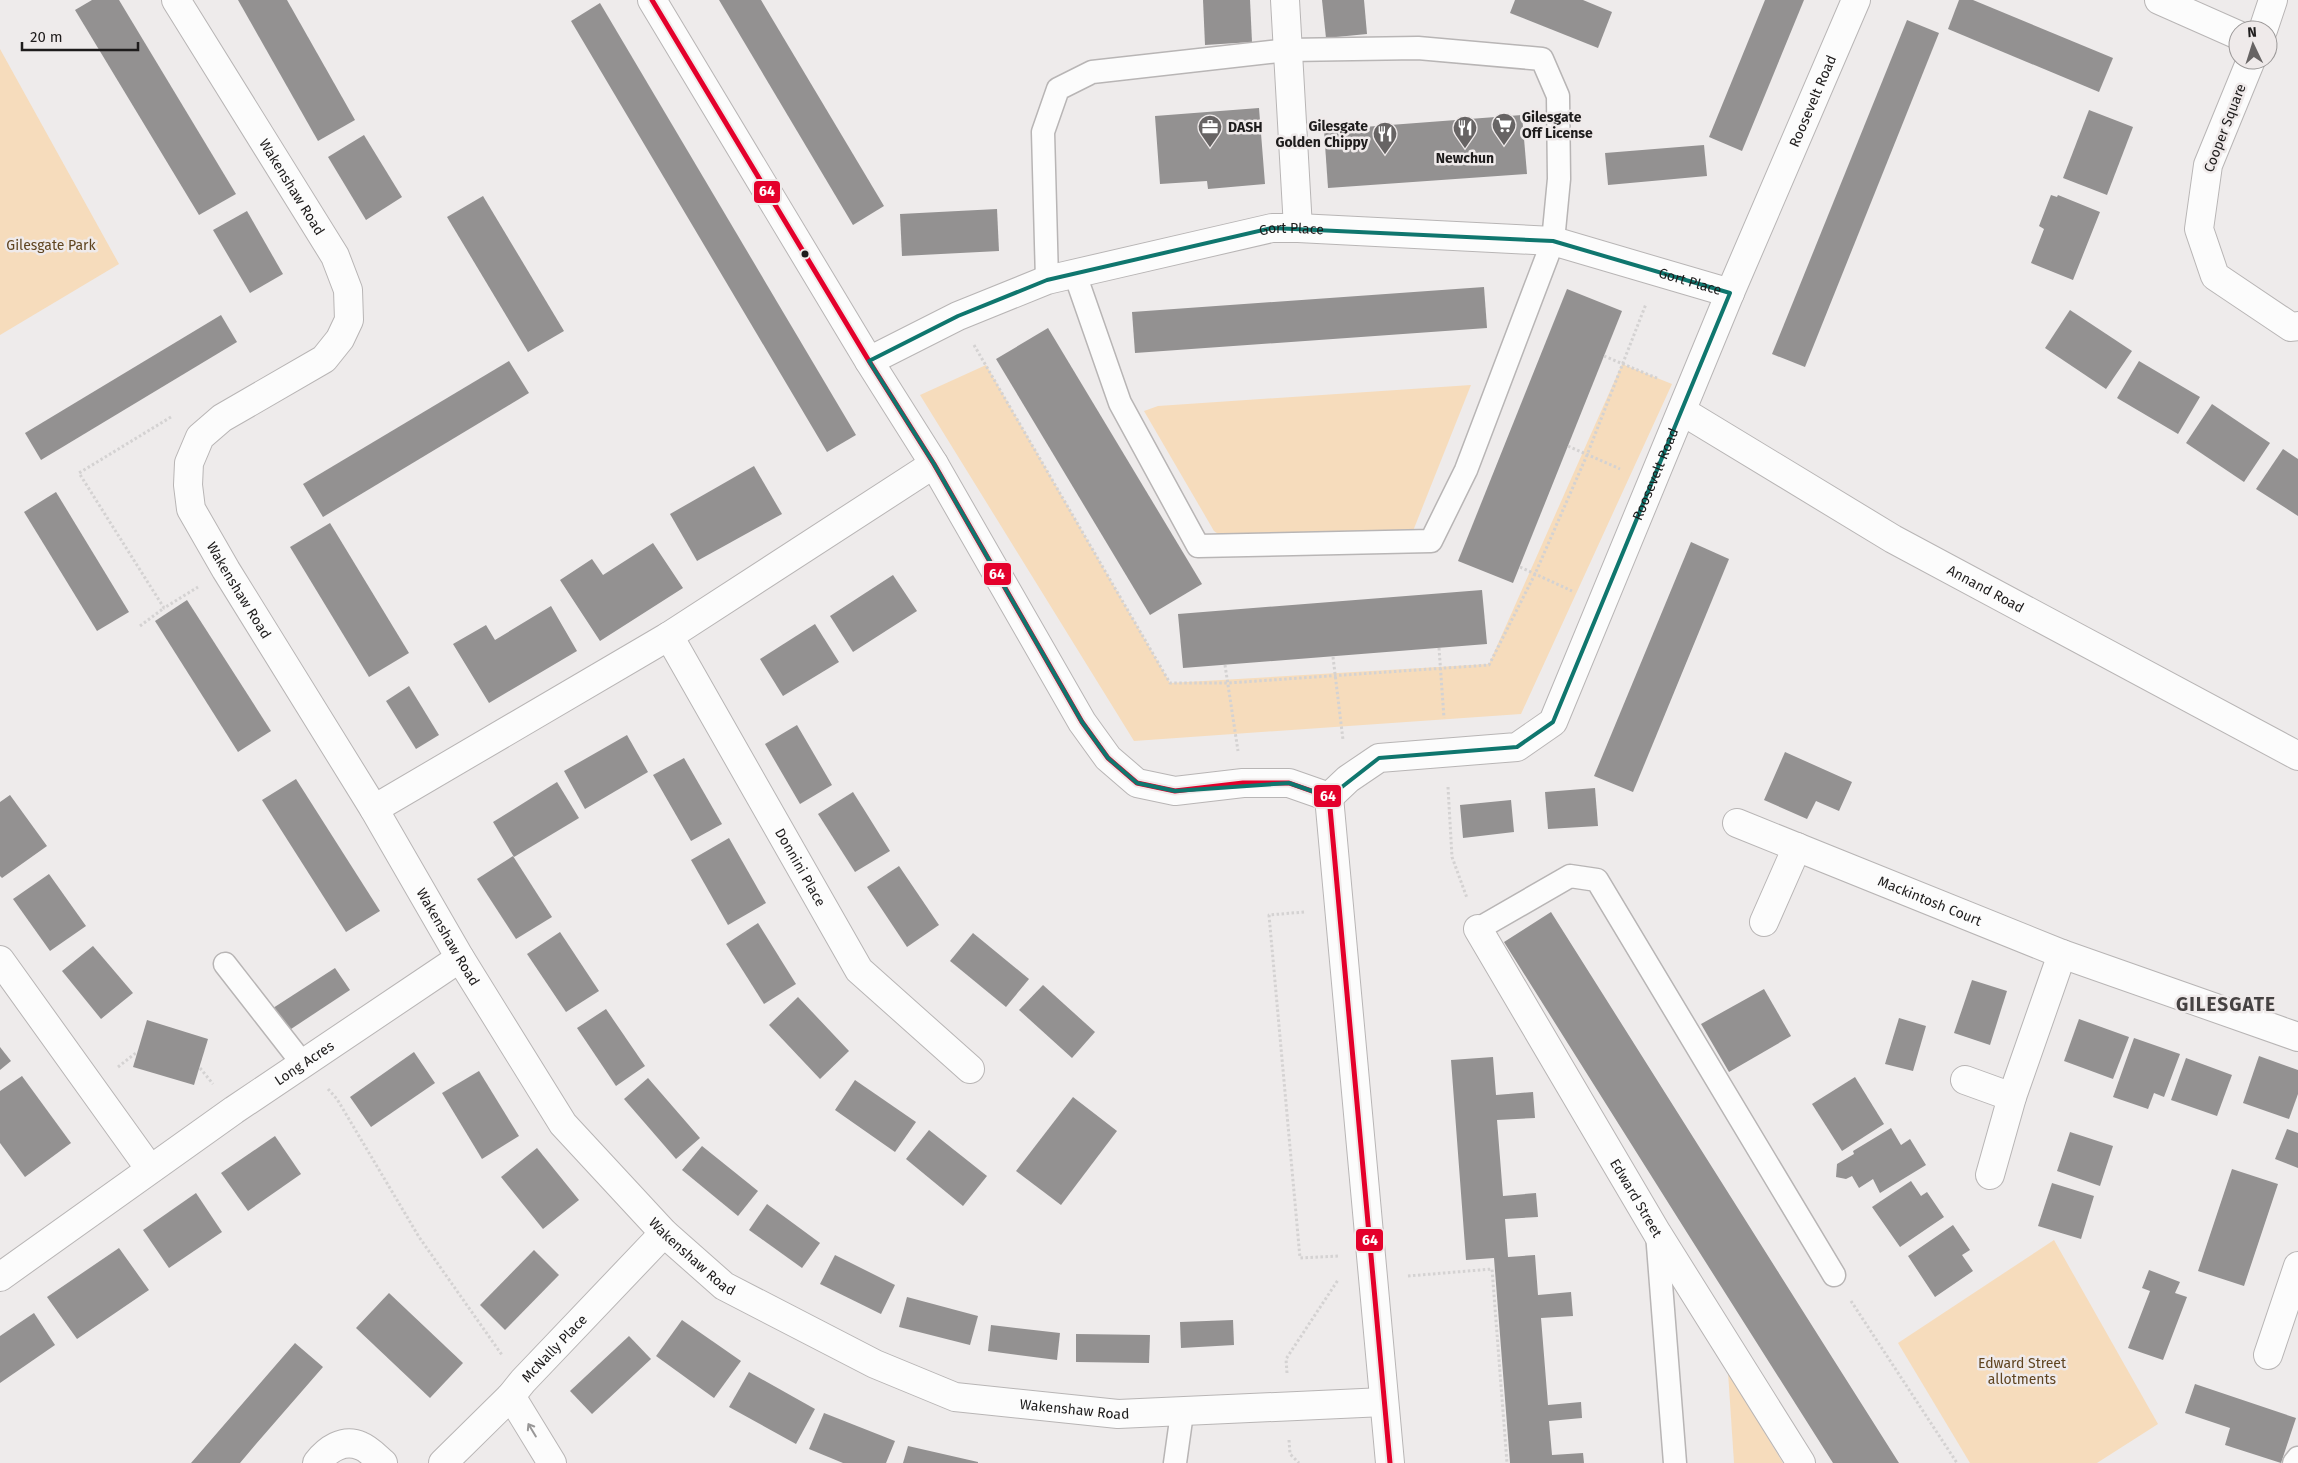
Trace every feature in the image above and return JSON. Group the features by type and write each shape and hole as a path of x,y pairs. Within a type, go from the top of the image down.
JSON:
{"street":[{"name":"Wakenshaw Road","path":"176,0 334,256 348,290 349,320 340,340 324,359 222,418 200,437 189,462 188,485 192,509 226,570 374,809 460,958 563,1124 664,1233 724,1286 875,1364 955,1397 1118,1414 1182,1413 1384,1402"},
{"path":"652,0 869,361 934,464 1082,722 1108,758 1137,783 1175,791 1243,783 1289,783 1338,788 1340,910 1366,1262 1390,1463"},
{"path":"1285,0 1298,228"},
{"name":"Roosevelt Road","path":"1338,788 1379,758 1516,747 1553,722 1600,604 1730,293 1856,0"},
{"path":"2159,0 2228,31"},
{"path":"2266,20 2273,0"},
{"name":"Cooper Square","path":"2247,70 2208,165 2199,229 2215,276 2291,326 2298,326"},
{"name":"Gort Place","path":"869,361 958,316 1047,280 1272,228 1553,241 1730,293"},
{"name":"Annand Road","path":"1686,401 1892,539 2298,756"},
{"path":"374,809 669,636 934,464"},
{"name":"Donnini Place","path":"669,636 859,970 970,1069"},
{"name":"Mackintosh Court","path":"1737,823 2062,954 2298,1037"},
{"path":"1764,922 1797,847"},
{"name":"Edward Street","path":"1478,929 1657,1233 1800,1463"},
{"path":"1990,1175 2012,1097 2062,954"},
{"name":"Long Acres","path":"0,1277 150,1169 460,958"},
{"path":"0,960 150,1169"},
{"path":"1965,1080 2012,1097"},
{"name":"McNally Place","path":"443,1463 664,1233"},
{"path":"2268,1355 2291,1308 2298,1266"},
{"path":"517,1388 552,1463"},
{"path":"317,1463 328,1449 345,1444 361,1446 383,1463"}],"lane":[{"path":"1047,280 1043,132 1058,90 1092,72 1288,50 1418,48 1542,59 1558,96 1559,179 1553,241 1466,470 1432,540 1198,546 1120,403 1075,274"},
{"path":"1478,929 1570,876 1597,880 1834,1275"},
{"path":"225,964 303,1064"},
{"path":"1657,1233 1675,1463"},
{"path":"1174,1463 1182,1413"},
{"path":"2294,1463 2298,1458"}],"path":[{"path":"1604,356 1686,401"},
{"path":"164,608 80,473 173,416"},
{"path":"1568,446 1651,482"},
{"path":"1520,567 1600,604"},
{"path":"140,626 164,608 226,570"},
{"path":"1439,648 1452,857 1478,929"},
{"path":"1333,657 1338,788"},
{"path":"1225,665 1243,783"},
{"path":"1340,910 1269,915 1300,1258 1492,1269 1507,1463"},
{"path":"303,1064 337,1099 419,1237 494,1346 517,1388"},
{"path":"1299,1463 1290,1454 1286,1359 1366,1262"},
{"path":"1834,1275 1957,1463"}],"highlighted area":[{"path":"1272,228 1553,241 1730,293 1553,722 1517,747 1379,758 1329,797 1289,783 1175,791 1137,783 1108,758 1082,722 934,464 869,361 958,316 1047,280"}],"green space":[{"name":"Gilesgate Park","path":"0,49 119,264 0,335"},
{"path":"1622,364 1672,384 1521,714 1134,741 920,395 986,365 1170,683 1489,664"},
{"path":"1471,385 1411,536 1228,541 1214,531 1144,411 1158,406"},
{"name":"Edward Street allotments","path":"2054,1240 2158,1424 2097,1463 1970,1463 1898,1343"},
{"path":"1728,1372 1783,1463 1734,1463"}],"building":[{"path":"92,0 119,0 236,194 199,215 75,10"},
{"path":"238,0 287,0 355,120 318,141"},
{"path":"719,0 761,0 884,206 853,225"},
{"path":"1203,0 1250,0 1252,42 1205,45"},
{"path":"1322,0 1364,0 1367,34 1326,38"},
{"path":"1515,0 1583,0 1612,12 1598,48 1510,13"},
{"path":"1765,0 1804,0 1742,151 1709,137"},
{"path":"1959,0 1973,0 2113,58 2099,92 1948,29"},
{"path":"600,3 856,435 827,452 571,21"},
{"path":"1907,20 1939,33 1805,367 1772,354"},
{"name":"DASH","path":"1259,108 1265,184 1208,189 1207,181 1160,184 1155,116"},
{"path":"2089,110 2133,127 2107,195 2063,178"},
{"path":"1522,115 1527,174 1328,188 1324,130"},
{"path":"364,135 402,197 366,220 328,157"},
{"path":"1704,145 1707,176 1608,185 1605,153"},
{"path":"2051,195 2057,197 2058,195 2100,212 2073,280 2031,263 2044,229 2039,226"},
{"path":"483,196 564,331 528,352 447,217"},
{"path":"997,209 999,251 902,256 900,214"},
{"path":"247,211 283,274 250,293 213,230"},
{"path":"1484,287 1487,328 1135,353 1132,312"},
{"path":"1567,289 1622,311 1513,583 1458,561"},
{"path":"2070,310 2132,351 2106,389 2045,348"},
{"path":"221,315 237,342 41,460 25,433"},
{"path":"1048,328 1202,584 1150,615 996,359"},
{"path":"509,361 529,393 323,517 303,484"},
{"path":"2139,361 2200,397 2178,434 2117,398"},
{"path":"2212,404 2270,443 2244,482 2186,443"},
{"path":"2283,449 2298,459 2298,516 2256,489"},
{"path":"754,466 782,514 697,561 670,514"},
{"path":"56,492 129,612 97,631 24,512"},
{"path":"330,523 409,653 369,677 290,547"},
{"path":"1691,542 1729,559 1633,792 1594,776"},
{"path":"653,543 683,588 600,641 560,580 592,559 603,575"},
{"path":"893,575 917,611 853,652 830,616"},
{"path":"1482,590 1487,644 1183,668 1178,614"},
{"path":"187,600 271,731 238,752 155,621"},
{"path":"551,606 577,651 489,703 453,644 486,625 495,640"},
{"path":"815,624 839,662 783,696 760,659"},
{"path":"409,686 439,735 416,749 386,701"},
{"path":"797,725 832,785 800,804 765,744"},
{"path":"627,735 648,772 585,809 564,771"},
{"path":"1785,752 1852,782 1839,811 1816,801 1807,819 1764,800"},
{"path":"684,758 722,824 691,841 653,775"},
{"path":"296,779 380,911 346,932 262,800"},
{"path":"557,782 579,818 514,857 493,822"},
{"path":"1595,788 1598,826 1548,829 1545,792"},
{"path":"853,792 890,851 855,872 818,814"},
{"path":"10,795 47,846 2,878 0,876 0,802"},
{"path":"1511,800 1514,832 1463,838 1460,805"},
{"path":"729,838 766,903 728,925 691,860"},
{"path":"513,856 552,917 516,939 477,879"},
{"path":"899,866 939,925 907,947 867,887"},
{"path":"49,874 86,926 50,951 13,899"},
{"path":"1551,912 1899,1463 1833,1463 1691,1239 1504,942"},
{"path":"758,923 796,984 764,1004 726,944"},
{"path":"560,932 599,991 566,1012 527,954"},
{"path":"973,933 1029,979 1006,1007 950,961"},
{"path":"93,946 133,993 101,1019 62,971"},
{"path":"335,968 350,990 285,1033 270,1010"},
{"path":"1972,980 2007,991 1990,1045 1954,1033"},
{"path":"1043,985 1095,1032 1072,1058 1019,1010"},
{"path":"1764,989 1791,1036 1729,1072 1701,1024"},
{"path":"798,997 849,1051 820,1079 769,1025"},
{"path":"606,1009 645,1066 616,1086 577,1028"},
{"path":"1899,1018 1926,1026 1913,1071 1885,1064"},
{"path":"2079,1019 2129,1037 2113,1079 2064,1061"},
{"path":"147,1020 208,1039 194,1085 133,1067"},
{"path":"2134,1038 2180,1054 2164,1097 2154,1093 2148,1109 2113,1097"},
{"path":"0,1047 11,1061 0,1070"},
{"path":"414,1052 435,1083 371,1127 350,1097"},
{"path":"2259,1056 2298,1070 2298,1094 2289,1119 2243,1103"},
{"path":"1493,1057 1496,1095 1533,1092 1535,1118 1497,1120 1503,1196 1536,1193 1538,1217 1505,1219 1508,1257 1535,1255 1538,1295 1571,1292 1573,1316 1541,1318 1548,1405 1581,1402 1582,1418 1549,1421 1552,1455 1583,1453 1584,1463 1510,1463 1494,1258 1466,1260 1451,1060"},
{"path":"2186,1058 2232,1075 2217,1116 2171,1100"},
{"path":"479,1071 519,1136 482,1159 442,1093"},
{"path":"22,1076 71,1143 25,1177 0,1143 0,1091"},
{"path":"1855,1077 1884,1124 1842,1151 1812,1104"},
{"path":"648,1078 700,1138 676,1159 624,1099"},
{"path":"855,1080 916,1122 895,1152 835,1110"},
{"path":"1073,1097 1117,1131 1061,1205 1016,1171"},
{"path":"1891,1128 1901,1145 1910,1139 1926,1165 1880,1193 1873,1179 1859,1188 1852,1176 1846,1179 1836,1177 1837,1164 1854,1154 1853,1151"},
{"path":"2287,1129 2298,1133 2298,1168 2275,1159"},
{"path":"929,1130 987,1176 963,1206 906,1159"},
{"path":"2070,1132 2113,1146 2100,1186 2057,1171"},
{"path":"275,1136 301,1174 248,1211 221,1173"},
{"path":"702,1146 758,1191 738,1216 682,1170"},
{"path":"537,1148 579,1200 543,1229 501,1177"},
{"path":"2232,1169 2278,1184 2244,1286 2198,1271"},
{"path":"1911,1181 1921,1196 1927,1192 1944,1217 1900,1247 1872,1207"},
{"path":"2052,1183 2094,1196 2081,1239 2038,1226"},
{"path":"196,1193 222,1232 169,1268 143,1230"},
{"path":"767,1204 820,1243 802,1268 749,1230"},
{"path":"1953,1225 1970,1250 1962,1255 1973,1271 1935,1297 1908,1256"},
{"path":"119,1248 149,1290 77,1339 47,1297"},
{"path":"534,1250 559,1275 505,1330 480,1305"},
{"path":"835,1255 895,1285 881,1314 820,1284"},
{"path":"2149,1270 2180,1282 2175,1293 2187,1297 2163,1360 2128,1348 2150,1291 2142,1288"},
{"path":"389,1293 463,1363 430,1398 356,1328"},
{"path":"907,1297 978,1316 970,1345 899,1327"},
{"path":"34,1313 55,1345 0,1383 0,1336"},
{"path":"682,1320 741,1361 714,1398 656,1356"},
{"path":"1233,1320 1234,1345 1181,1348 1180,1322"},
{"path":"991,1325 1060,1333 1057,1360 988,1351"},
{"path":"1076,1334 1150,1335 1149,1363 1076,1362"},
{"path":"629,1336 651,1359 592,1414 570,1391"},
{"path":"295,1343 323,1367 240,1463 191,1463"},
{"path":"749,1372 815,1409 796,1444 729,1407"},
{"path":"2195,1384 2296,1418 2281,1463 2225,1445 2230,1428 2185,1413"},
{"path":"824,1413 895,1441 886,1463 843,1463 809,1449"},
{"path":"908,1446 978,1462 978,1463 903,1463"}],"transit line":[{"name":"64","path":"652,0 869,361 934,464 1082,722 1108,758 1137,783 1175,791 1243,783 1289,783 1329,797 1390,1463"}],"place":[{"name":"Gilesgate Off License","path":"1504,146"},
{"name":"DASH","path":"1210,148"},
{"name":"Newchun","path":"1465,149"},
{"name":"Gilesgate Golden Chippy","path":"1385,155"}],"district":[{"name":"GILESGATE","path":"2226,1004"}]}
